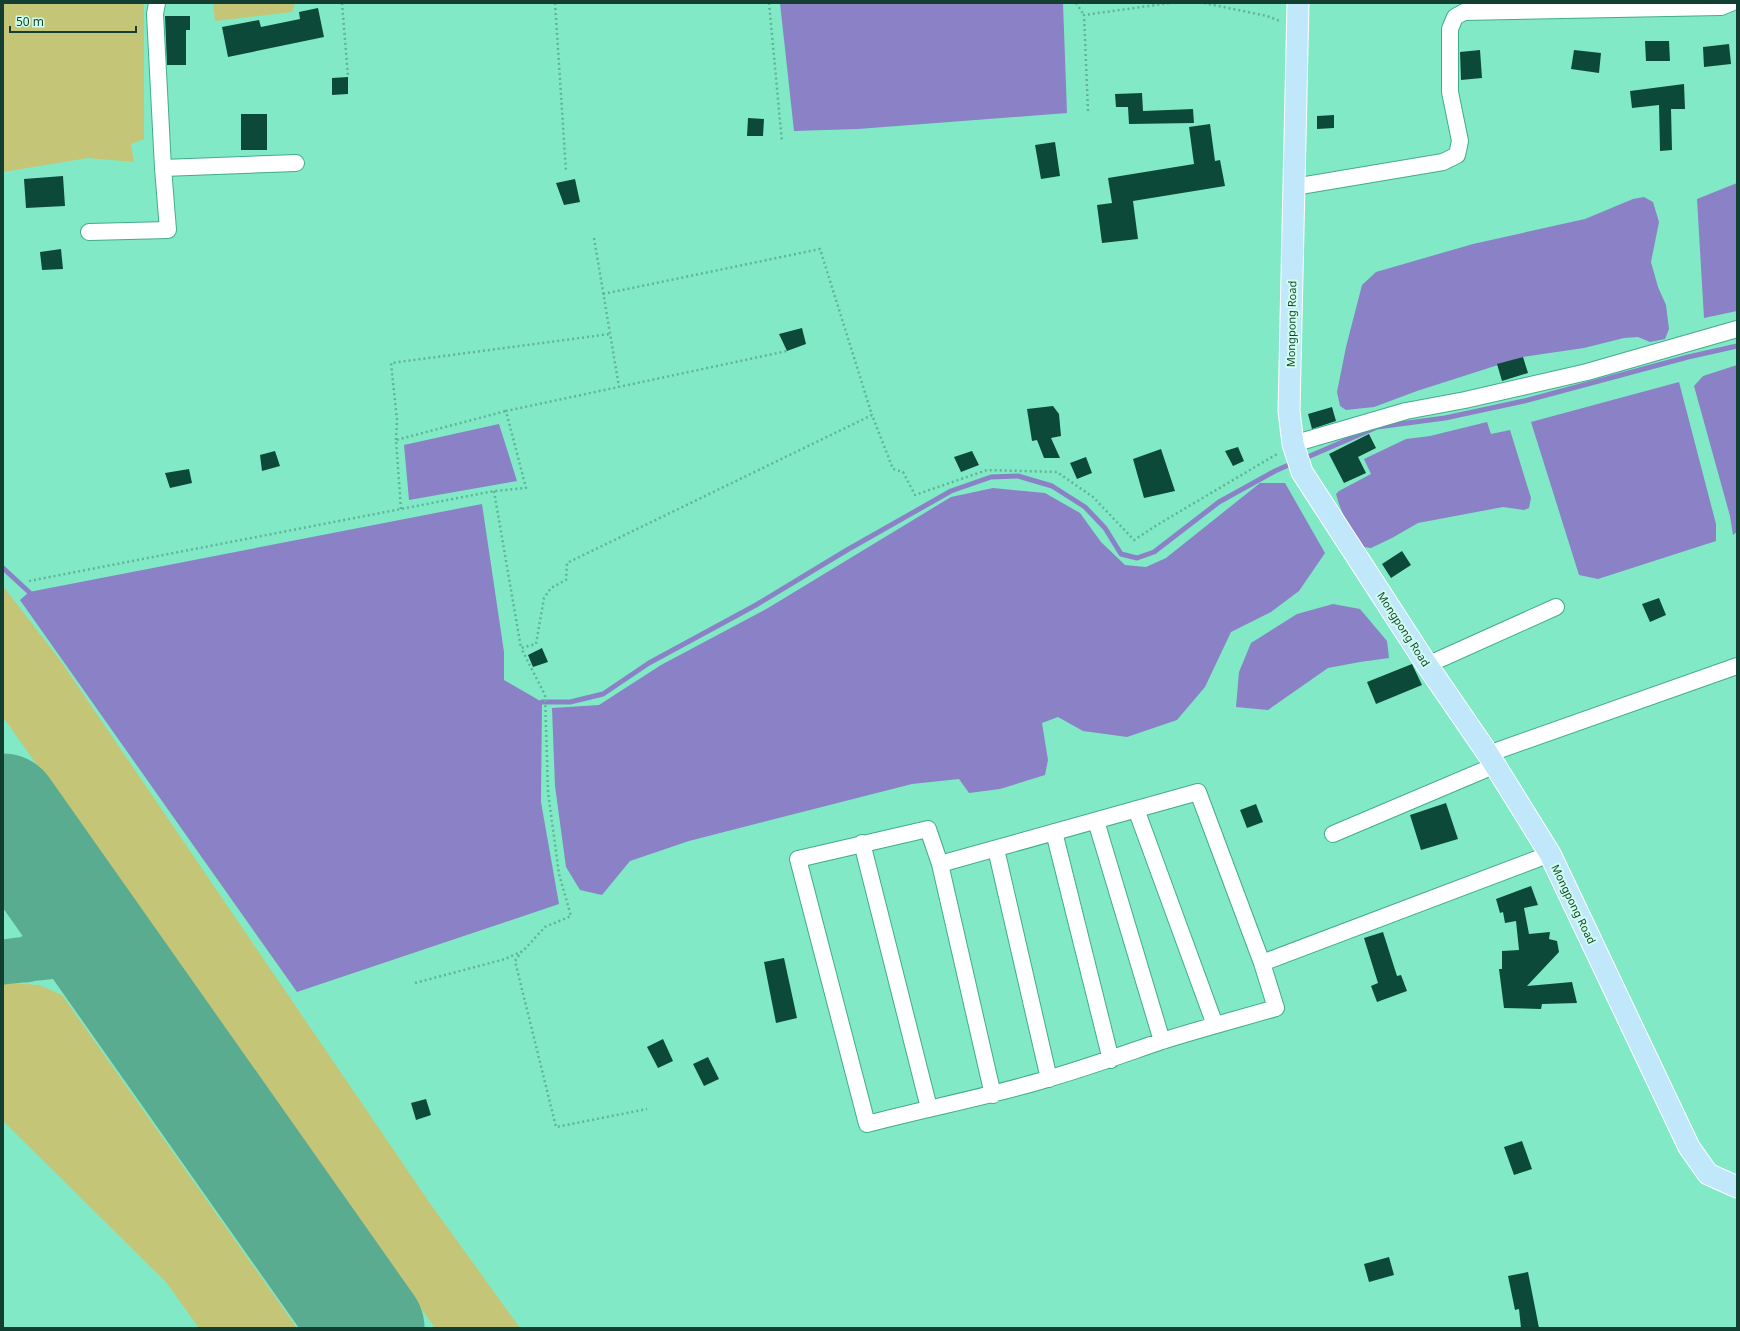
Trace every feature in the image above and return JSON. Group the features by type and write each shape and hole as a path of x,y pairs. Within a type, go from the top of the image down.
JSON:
{"main road":[{"name":"Mongpong Road","path":"1298,3 1289,411 1293,444 1302,472 1427,665 1492,760 1550,854 1689,1147 1708,1174 1737,1187"}],"street":[{"path":"89,232 168,230 163,168 155,14 157,3"},
{"path":"1294,187 1443,162 1457,155 1460,141 1450,92 1450,29 1454,17 1464,12 1721,7 1731,3"},
{"path":"163,168 296,163"},
{"path":"1293,444 1406,411 1466,400 1587,372 1737,329"},
{"path":"1427,665 1556,607"},
{"path":"1333,834 1492,760 1737,666"},
{"path":"940,864 1198,792 1262,963 1276,1008 1215,1025 1111,1060 993,1095 929,1108 867,1124 798,859 928,829 940,864 993,1095"},
{"path":"1136,809 1215,1025"},
{"path":"1096,820 1162,1042"},
{"path":"1054,832 1111,1060"},
{"path":"862,843 929,1108"},
{"path":"996,849 1049,1079"},
{"path":"1262,963 1550,854"}],"path":[{"path":"342,3 348,77"},
{"path":"556,3 566,171"},
{"path":"769,3 782,142"},
{"path":"1076,3 1084,15 1088,111"},
{"path":"1084,15 1170,3"},
{"path":"1204,3 1267,16 1297,28"},
{"path":"594,238 620,387"},
{"path":"603,294 820,249 872,415 893,469 903,472 915,495 987,470 1057,472 1093,497 1134,540 1293,444"},
{"path":"401,509 396,440 397,420 391,363 610,334"},
{"path":"396,440 506,411 787,351"},
{"path":"29,581 494,491 526,488 506,411"},
{"path":"521,648 536,644 544,598 551,588 566,580 567,563 872,415"},
{"path":"494,491 521,648 545,695 548,792 559,874 571,916 545,927 515,961 556,1127 647,1109"},
{"path":"415,983 505,959 523,951"}],"shaded area":[{"path":"3,3 144,3 144,139 131,144 134,162 88,158 3,172"},
{"path":"213,3 295,3 292,12 215,21"},
{"path":"780,3 1063,3 1067,113 858,129 794,131"},
{"path":"1737,183 1737,311 1704,318 1697,199"},
{"path":"1644,197 1653,202 1659,222 1651,262 1658,287 1666,305 1669,329 1665,339 1650,342 1638,337 1624,338 1584,348 1523,357 1417,391 1374,407 1346,410 1340,406 1337,392 1346,347 1362,285 1376,272 1473,244 1585,219 1633,199"},
{"path":"1737,365 1737,532 1733,535 1730,516 1694,386 1703,376"},
{"path":"1679,382 1716,524 1716,541 1598,579 1579,575 1531,422"},
{"path":"1487,422 1491,434 1510,430 1531,498 1529,508 1524,510 1503,507 1418,523 1371,548 1364,547 1347,522 1336,494 1371,474 1364,459 1406,439 1430,436"},
{"path":"499,424 517,481 409,500 404,445"},
{"path":"1260,483 1285,483 1325,553 1299,591 1271,612 1231,632 1205,687 1177,720 1127,737 1083,731 1058,717 1042,723 1048,760 1045,775 1000,789 969,793 959,779 912,784 689,841 630,861 602,895 580,890 566,867 555,786 552,708 599,705 661,665 768,608 951,497 993,488 1045,493 1080,513 1101,542 1125,565 1146,567 1166,558"},
{"path":"482,504 504,652 504,680 542,702 541,802 559,904 297,992 20,600 29,592"},
{"path":"3,586 60,660 429,1202 520,1328 435,1328 3,717"},
{"path":"1333,604 1360,609 1387,641 1389,658 1328,668 1268,710 1236,707 1239,672 1251,643 1297,614"},
{"path":"3,984 39,985 62,995 297,1328 199,1328 166,1282 3,1121"}],"building":[{"path":"318,8 324,37 228,57 222,27 259,20 261,27 300,19 299,12"},
{"path":"165,16 190,16 190,30 186,30 186,65 167,65"},
{"path":"1645,41 1669,41 1670,61 1646,61"},
{"path":"1729,44 1731,64 1704,67 1703,47"},
{"path":"1480,50 1482,78 1461,80 1460,52"},
{"path":"1574,50 1601,53 1599,73 1571,69"},
{"path":"348,77 348,94 332,95 332,78"},
{"path":"1684,84 1685,109 1671,109 1672,150 1660,151 1659,105 1632,108 1630,91"},
{"path":"1142,93 1143,111 1193,109 1194,123 1129,124 1128,107 1116,107 1115,94"},
{"path":"241,114 267,114 267,150 241,150"},
{"path":"1334,115 1334,128 1317,129 1317,116"},
{"path":"748,118 764,119 763,136 747,136"},
{"path":"1210,124 1215,161 1220,160 1225,186 1133,201 1138,239 1102,243 1097,205 1112,203 1108,178 1194,164 1189,127"},
{"path":"1055,142 1060,176 1041,179 1035,145"},
{"path":"63,176 65,206 26,208 24,179"},
{"path":"575,179 580,202 564,205 556,183"},
{"path":"61,249 63,269 42,270 40,252"},
{"path":"802,328 806,344 787,351 779,334"},
{"path":"1523,357 1528,373 1502,381 1497,364"},
{"path":"1053,406 1059,414 1061,436 1051,438 1060,458 1044,458 1037,440 1032,441 1027,409"},
{"path":"1332,407 1336,421 1312,429 1308,414"},
{"path":"1369,434 1376,448 1358,457 1366,473 1344,483 1329,454"},
{"path":"1238,447 1244,461 1233,466 1225,451"},
{"path":"1161,449 1175,491 1144,498 1133,459"},
{"path":"275,451 280,466 262,471 260,455"},
{"path":"972,451 979,465 961,472 954,457"},
{"path":"1086,457 1092,473 1077,479 1070,463"},
{"path":"189,469 192,483 170,488 165,473"},
{"path":"1402,551 1411,565 1391,578 1382,564"},
{"path":"1659,598 1666,615 1650,622 1642,604"},
{"path":"542,648 548,662 533,667 528,655"},
{"path":"1412,664 1422,685 1376,704 1367,682"},
{"path":"1446,803 1458,839 1421,850 1410,815"},
{"path":"1256,804 1263,822 1247,828 1240,810"},
{"path":"1531,886 1538,905 1524,908 1529,934 1550,932 1549,939 1557,941 1559,952 1527,986 1572,982 1577,1003 1542,1004 1541,1009 1504,1008 1499,969 1502,969 1502,951 1519,950 1516,921 1505,923 1503,912 1500,913 1496,899"},
{"path":"1383,932 1397,976 1401,975 1407,991 1377,1002 1371,986 1378,983 1364,938"},
{"path":"784,958 797,1018 776,1023 764,962"},
{"path":"663,1039 673,1061 658,1068 647,1047"},
{"path":"708,1057 719,1079 704,1086 693,1064"},
{"path":"426,1099 431,1115 416,1120 411,1103"},
{"path":"1522,1141 1532,1169 1514,1175 1504,1147"},
{"path":"1389,1257 1394,1275 1369,1282 1364,1264"},
{"path":"1528,1272 1539,1328 1521,1328 1519,1309 1515,1310 1508,1276"}],"waterway":[{"path":"1303,459 1377,427 1445,418 1524,401 1688,357 1737,346"},
{"path":"542,702 570,702 603,694 649,663 756,605 847,550 951,491 991,477 1018,476 1052,486 1085,507 1105,528 1121,554 1137,558 1154,552 1219,502 1275,471 1293,463"},
{"path":"3,568 29,592"}],"taxiway":[{"path":"26,960 47,946 57,931 60,922 60,901 58,888"},
{"path":"3,962 81,955 102,960 108,964 122,980"}],"runway":[{"path":"3,810 368,1328"}]}
